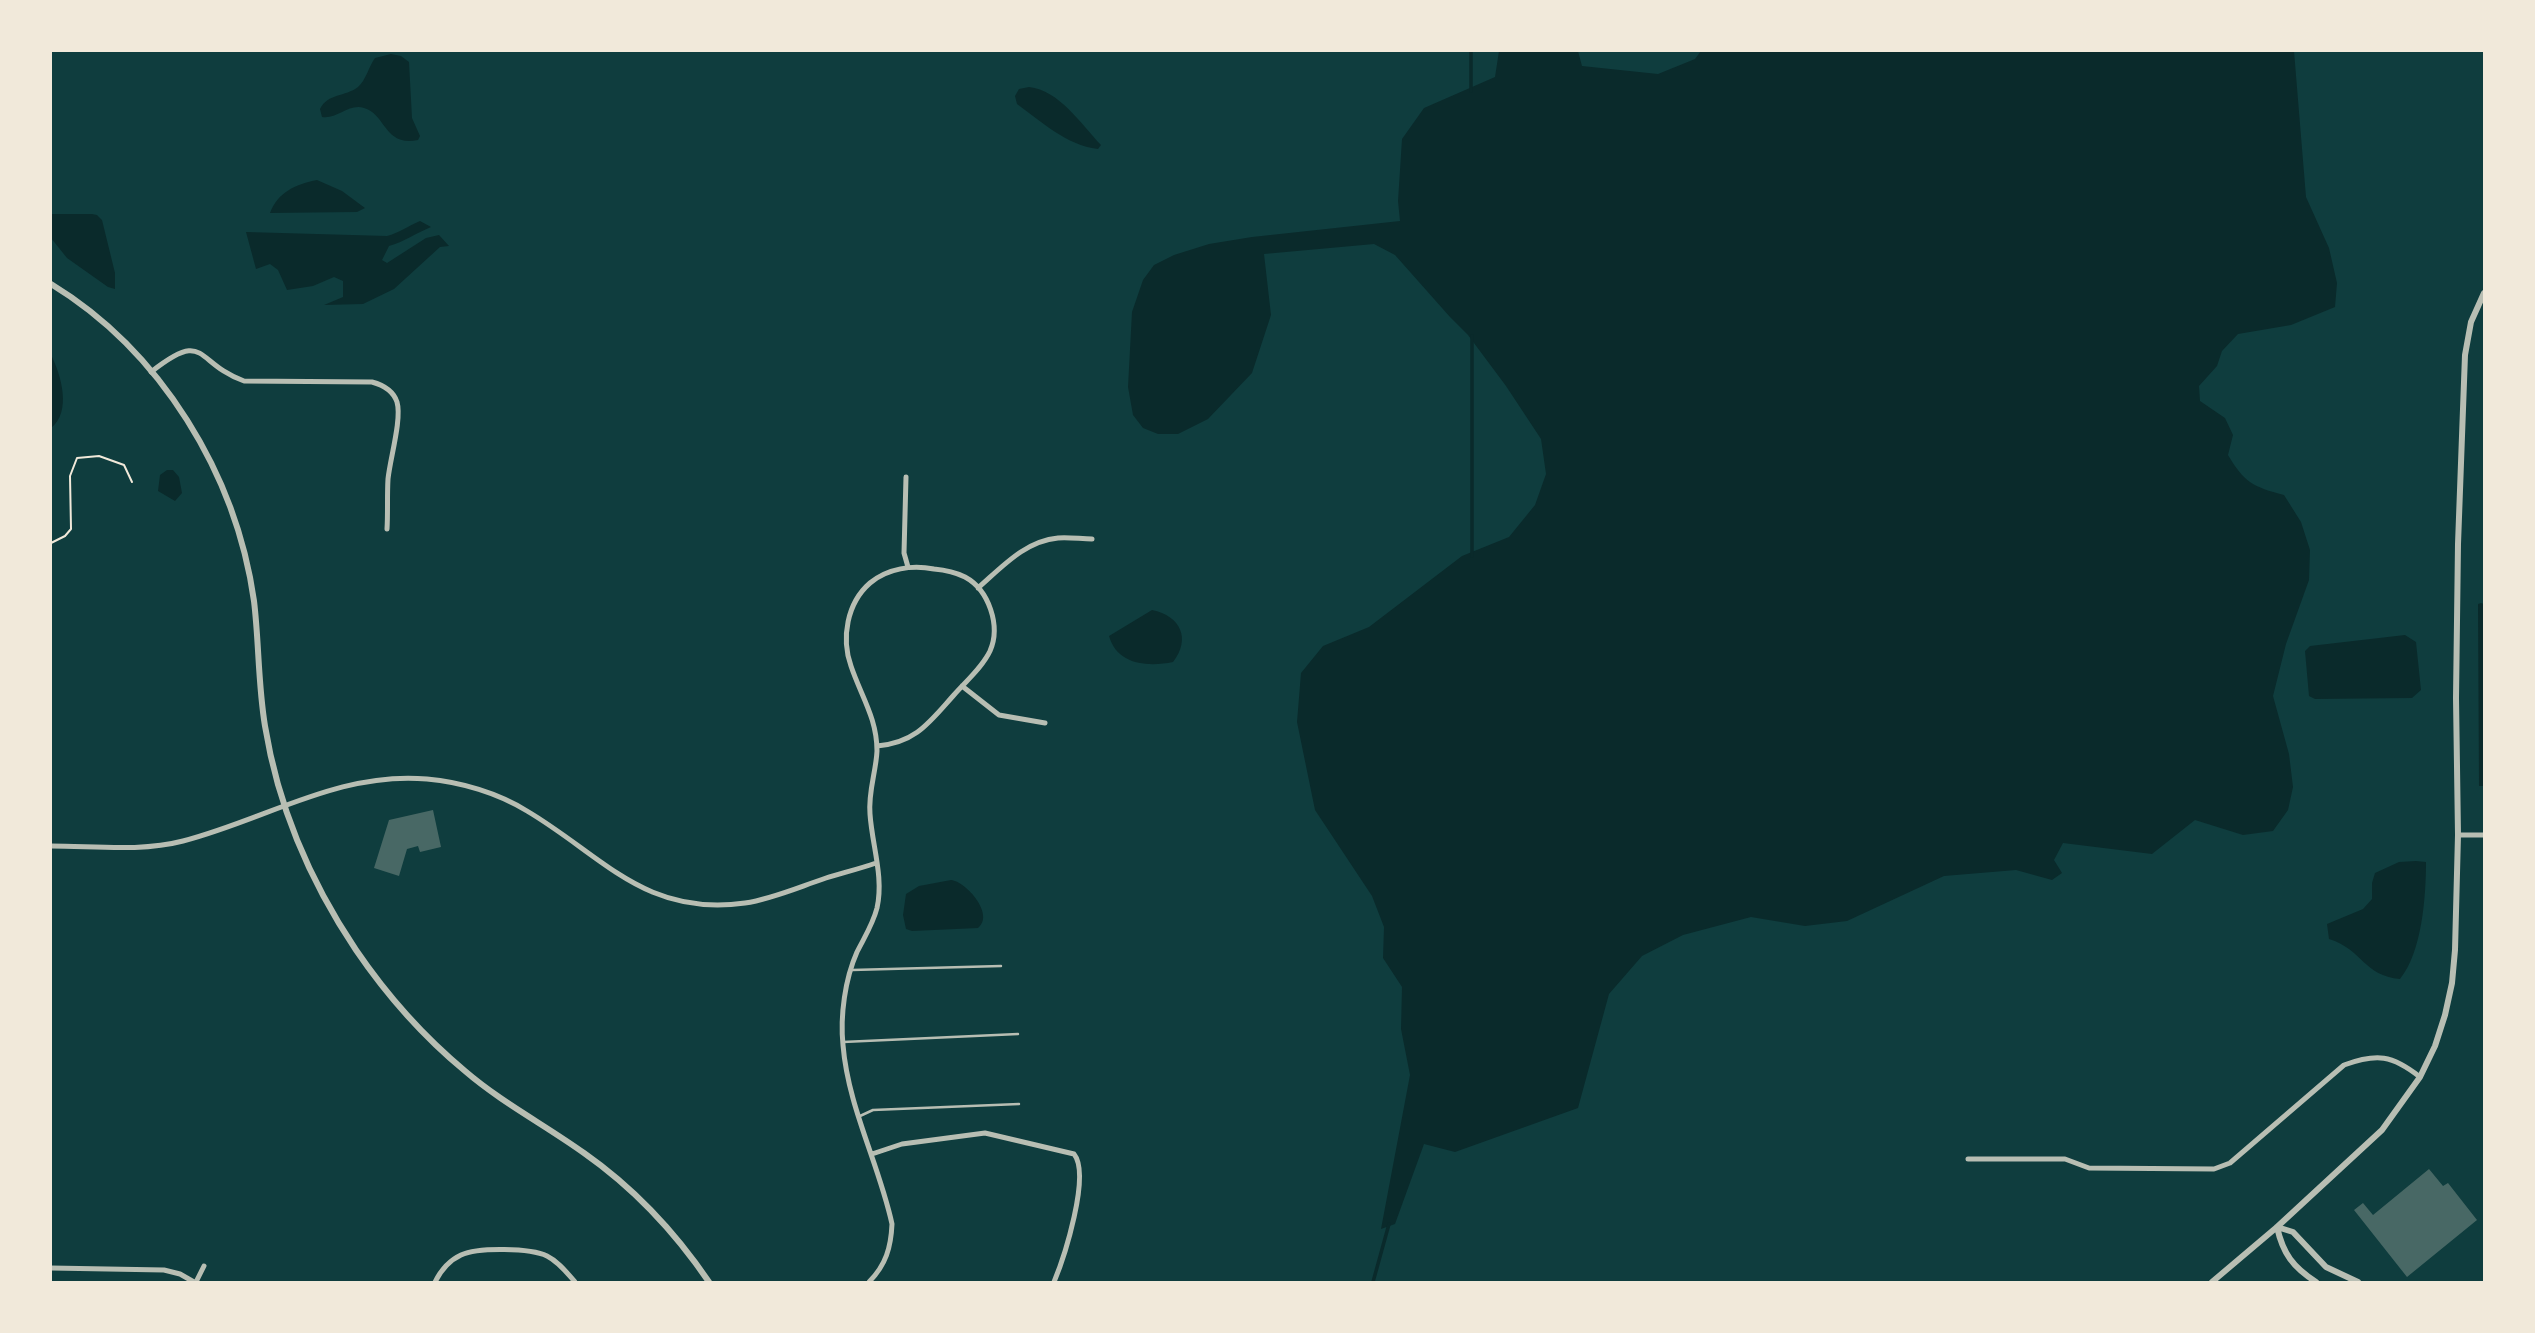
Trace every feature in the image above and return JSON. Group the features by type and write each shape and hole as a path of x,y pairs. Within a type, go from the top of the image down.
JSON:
{"street":[{"path":"51,284 111,331 150,372 173,400 203,446 219,478 240,533 253,599 265,726 284,806 304,857 357,951 426,1035 466,1072 587,1155 624,1184 674,1235 709,1282"},
{"path":"2212,1282 2277,1227 2382,1130 2420,1077 2442,1026 2452,983 2458,835 2458,544 2465,355 2471,322 2484,293"},
{"path":"150,372 170,356 187,350 204,355 231,376 244,381 383,385 391,391 397,402 398,413 388,477 387,529"},
{"path":"906,477 904,553 908,568"},
{"path":"978,588 1012,558 1038,544 1057,538 1092,539"},
{"path":"870,1282 878,1274 886,1258 892,1224 846,1067 843,1042 844,1010 852,970 856,954 877,911 880,891 870,813 877,746 874,719 850,665 847,649 848,624 854,601 863,589 888,572 927,568 967,578 988,602 993,617 994,634 990,650 962,686 916,734 891,745 877,746"},
{"path":"962,686 999,715 1045,723"},
{"path":"51,846 164,845 204,834 329,790 361,782 395,778 428,779 493,795 524,809 627,881 655,894 684,902 744,903 775,896 876,863"},
{"path":"2458,835 2484,835"},
{"path":"1968,1159 2065,1159 2088,1168 2214,1169 2230,1163 2343,1065 2362,1058 2393,1059 2420,1077"},
{"path":"872,1154 902,1144 985,1133 1074,1154 1079,1165 1075,1212 1070,1241 1054,1282"},
{"path":"2277,1227 2282,1249 2316,1282"},
{"path":"2277,1227 2293,1232 2326,1267 2358,1282"},
{"path":"435,1282 449,1262 467,1253 525,1251 547,1256 575,1282"},
{"path":"51,1268 154,1269 180,1274 195,1282 204,1266"}],"lane":[{"path":"852,970 1001,966"},
{"path":"843,1042 1018,1034"},
{"path":"860,1116 873,1110 1018,1104"}],"path":[{"path":"51,543 65,536 71,529 70,476 77,458 99,456 124,465 132,482"}],"water":[{"path":"1499,51 1578,51 1582,66 1658,74 1695,59 1701,51 2294,51 2306,197 2329,248 2337,283 2335,307 2291,325 2238,334 2222,351 2217,366 2199,386 2200,401 2225,418 2233,435 2228,455 2234,464 2250,482 2284,495 2301,522 2310,550 2309,580 2286,644 2273,696 2289,754 2293,787 2288,810 2273,831 2243,835 2195,820 2152,854 2063,843 2054,860 2062,873 2052,880 2016,870 1944,876 1847,921 1805,926 1751,917 1683,935 1642,956 1609,994 1578,1108 1455,1152 1424,1144 1395,1224 1381,1229 1410,1075 1401,1029 1402,987 1383,958 1384,927 1372,896 1315,810 1297,722 1301,673 1323,646 1369,627 1462,556 1509,537 1535,505 1546,474 1541,439 1468,335 1395,255 1374,244 1264,254 1271,315 1252,373 1208,419 1178,434 1158,434 1143,428 1133,415 1128,387 1132,312 1143,280 1154,265 1174,255 1209,244 1252,237 1400,221 1398,201 1402,139 1424,108 1495,77"},
{"path":"391,54 401,56 409,62 412,118 420,136 418,140 398,139 371,111 364,108 353,108 322,117 320,109 327,100 358,87 375,58"},
{"path":"1029,87 1050,94 1069,109 1101,145 1098,149 1065,138 1017,104 1015,96 1019,89"},
{"path":"317,180 342,191 365,208 357,212 270,213 283,194"},
{"path":"51,214 92,214 102,220 115,273 115,289 108,287 67,258 51,238"},
{"path":"420,221 431,227 389,246 382,260 387,263 426,238 439,235 449,246 440,247 394,289 363,304 324,305 343,297 343,281 334,277 313,286 287,290 278,270 270,264 256,269 246,232 387,236"},
{"path":"51,355 61,382 63,403 61,413 51,428"},
{"path":"167,470 173,470 179,477 182,493 175,501 158,491 160,475"},
{"path":"2478,604 2484,604 2484,786 2479,786"},
{"path":"1152,610 1170,617 1180,630 1181,645 1173,662 1135,662 1119,653 1113,646 1109,636"},
{"path":"2405,635 2416,642 2421,690 2412,698 2315,699 2309,696 2305,651 2310,646"},
{"path":"2399,862 2426,862 2424,907 2418,939 2400,979 2388,977 2370,968 2340,943 2329,939 2327,924 2363,909 2372,899 2375,873"},
{"path":"951,880 964,887 977,900 983,915 978,928 906,929 903,915 906,894 919,886"}],"building":[{"path":"433,810 441,847 420,852 418,846 407,849 399,876 374,868 389,820"},
{"path":"2429,1169 2443,1186 2448,1183 2477,1220 2407,1277 2354,1210 2363,1203 2373,1215"}],"waterway":[{"path":"1471,51 1471,91"},
{"path":"1472,336 1472,556"},
{"path":"1373,1282 1389,1224"}]}
